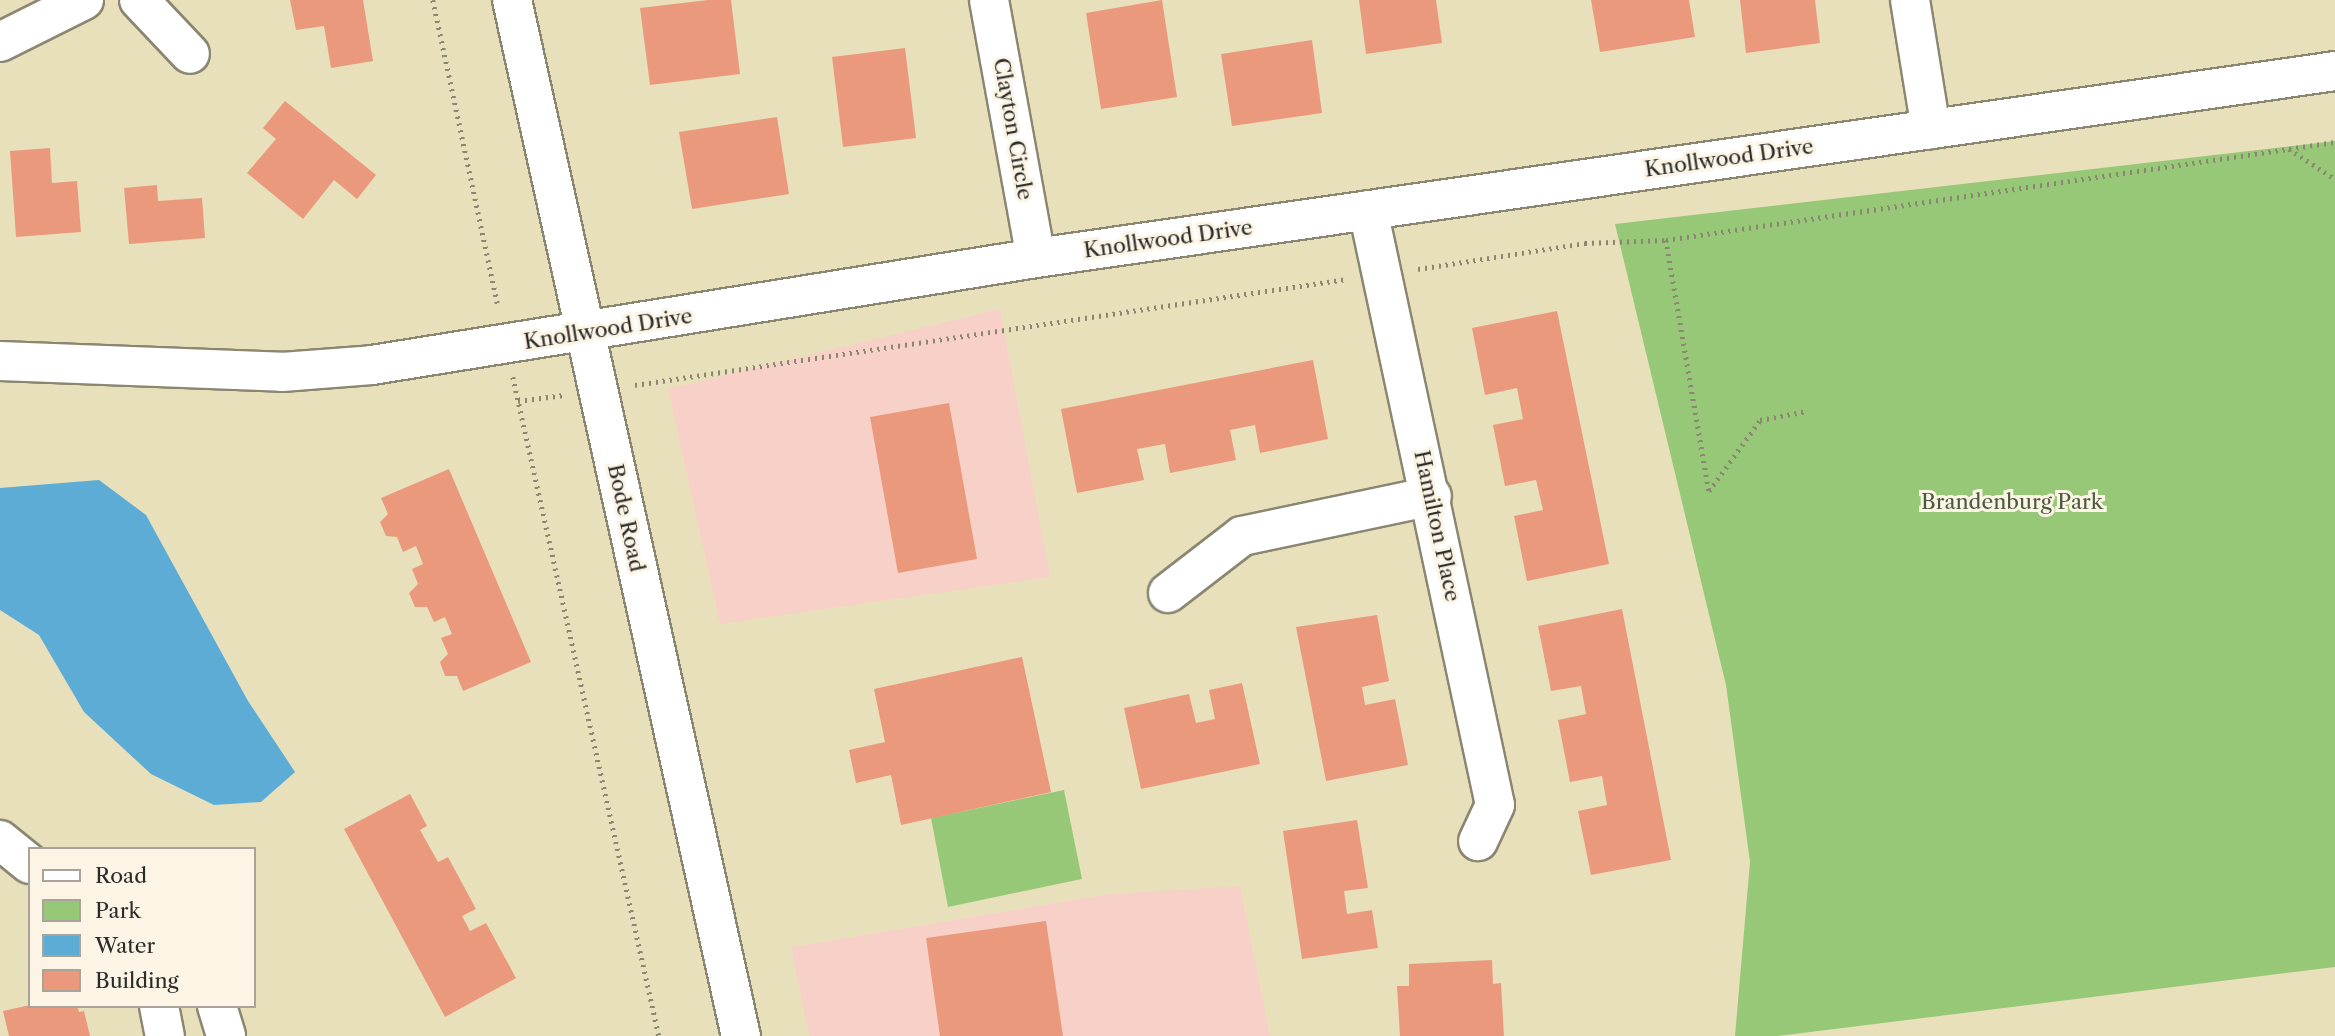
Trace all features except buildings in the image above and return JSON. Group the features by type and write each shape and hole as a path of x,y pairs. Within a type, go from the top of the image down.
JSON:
{"street":[{"path":"0,42 84,0"},
{"path":"139,0 190,54"},
{"name":"Bode Road","path":"513,0 741,1036"},
{"name":"Clayton Circle","path":"989,0 1036,258"},
{"path":"1910,0 1931,129"},
{"name":"Knollwood Drive","path":"0,360 282,372 489,349 584,330 1036,258 2335,71"},
{"name":"Hamilton Place","path":"1368,210 1380,275 1432,496 1494,805 1478,841"},
{"path":"1168,593 1242,536 1432,496"},
{"path":"0,840 28,862"},
{"path":"159,1008 165,1036"},
{"path":"218,1008 226,1036"}],"path":[{"path":"433,0 497,303"},
{"path":"651,383 1585,243 1666,240 2335,142"},
{"path":"2288,149 2335,179"},
{"path":"1666,240 1709,491 1760,420 1807,411"},
{"path":"517,394 659,1036"},
{"path":"518,401 536,399"}],"shaded area":[{"path":"1000,309 1050,577 720,624 668,389"},
{"path":"1240,886 1270,1036 809,1036 791,947 1109,894"}],"green space":[{"name":"Brandenburg Park","path":"2335,141 2335,967 1778,1036 1735,1036 1750,862 1726,685 1615,224"},
{"path":"1064,790 1082,879 948,907 931,818"}],"water":[{"path":"99,480 146,515 248,701 295,772 261,802 214,805 151,774 84,712 39,635 0,610 0,488"}]}
